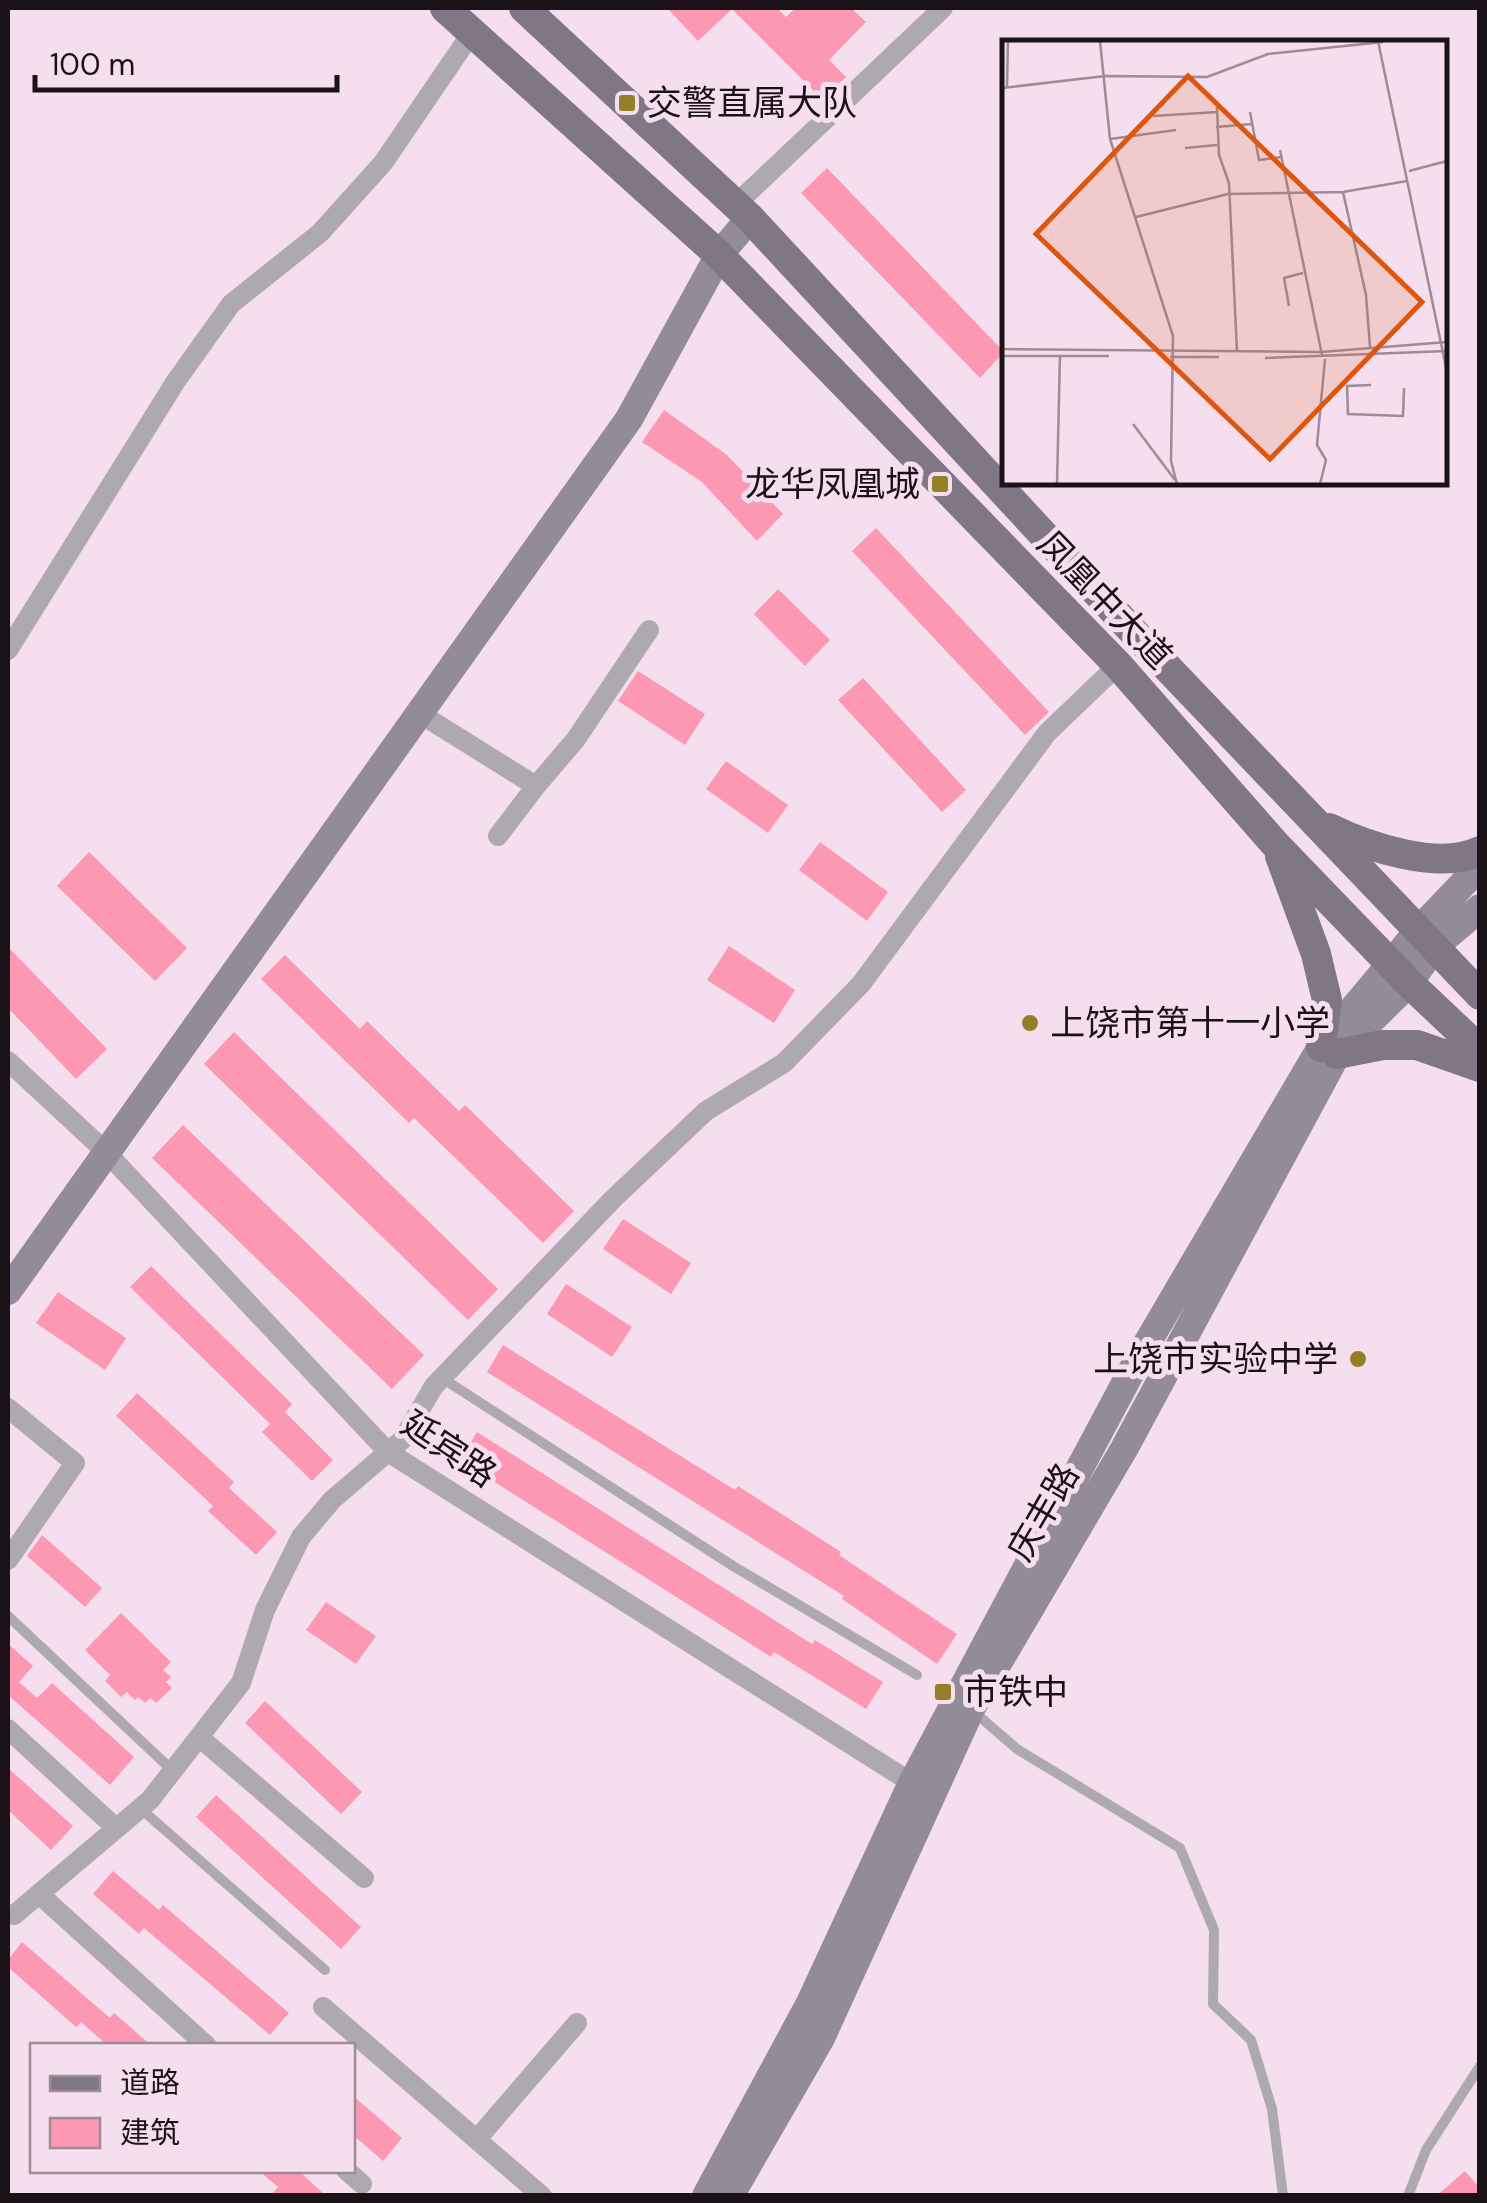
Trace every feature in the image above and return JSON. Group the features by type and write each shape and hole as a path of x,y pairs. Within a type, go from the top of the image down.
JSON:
{"main road":[{"name":"凤凰中大道","path":"446,8 719,255 1118,664 1275,844 1399,973 1480,1050"},
{"name":"凤凰中大道","path":"524,8 742,212 1480,994"},
{"path":"8,1291 628,419 742,212"},
{"path":"1313,820 1349,838 1407,856 1465,858 1480,851"},
{"path":"1275,844 1316,954 1327,1000 1329,1050"},
{"path":"706,2196 922,1789 1139,1357 1329,1050 1399,973 1480,866"},
{"path":"1427,938 1480,908"},
{"path":"1329,1050 1417,1044 1480,1067"},
{"name":"庆丰路","path":"730,2196 821,2038 922,1789 1124,1449 1329,1050"}],"street":[{"path":"742,212 944,8"},
{"path":"8,650 176,381 231,304 320,232 383,163 472,32"},
{"path":"498,836 576,739 649,630"},
{"path":"14,1915 140,1808 241,1683 266,1610 300,1537 332,1500 402,1440 442,1378 613,1199 706,1111 784,1063 861,984 1047,733 1118,664"},
{"path":"420,712 536,786"},
{"name":"延宾路","path":"8,1061 106,1152 388,1452 922,1789"},
{"path":"8,1408 75,1464 8,1560"},
{"path":"8,1729 116,1828"},
{"path":"199,1737 364,1878"},
{"path":"38,1894 204,2043"},
{"path":"323,2007 542,2196"},
{"path":"477,2139 577,2023"}],"lane":[{"path":"442,1378 733,1566 917,1675"},
{"path":"8,1616 173,1771"},
{"path":"971,1709 1017,1749 1180,1848 1214,1930 1213,2004 1252,2040 1272,2109 1284,2196"},
{"path":"140,1808 325,1970"},
{"path":"1408,2196 1426,2150 1480,2066"}],"building":[{"path":"667,8 777,8 786,17 796,8 851,8 866,22 829,60 846,77 823,100 732,9 698,41"},
{"path":"827,168 1002,354 980,378 801,193"},
{"path":"664,410 727,455 783,514 757,541 702,482 642,442"},
{"path":"876,528 1049,712 1025,735 852,551"},
{"path":"778,589 830,640 805,666 754,614"},
{"path":"638,671 705,714 685,745 618,701"},
{"path":"863,678 966,790 942,812 838,700"},
{"path":"726,761 788,805 768,833 706,789"},
{"path":"820,842 888,892 867,921 799,870"},
{"path":"89,852 187,948 155,981 57,886"},
{"path":"729,946 795,990 774,1023 707,980"},
{"path":"8,947 107,1049 76,1079 8,1008"},
{"path":"285,955 360,1029 367,1021 459,1111 465,1105 574,1211 543,1243 414,1118 409,1123 261,979"},
{"path":"234,1032 498,1289 468,1320 204,1064"},
{"path":"183,1125 424,1355 392,1389 152,1158"},
{"path":"623,1219 691,1263 671,1294 603,1249"},
{"path":"151,1266 292,1404 285,1412 333,1460 312,1481 262,1432 270,1424 130,1287"},
{"path":"566,1284 632,1327 612,1357 547,1314"},
{"path":"58,1292 126,1338 105,1370 36,1323"},
{"path":"503,1345 735,1490 738,1486 957,1634 937,1664 842,1599 844,1596 487,1372"},
{"path":"137,1393 234,1482 229,1488 277,1532 256,1555 208,1511 213,1506 116,1416"},
{"path":"477,1432 812,1644 815,1640 883,1682 866,1709 774,1652 771,1657 460,1460"},
{"path":"42,1535 102,1588 85,1607 27,1556"},
{"path":"326,1602 376,1636 356,1664 306,1630"},
{"path":"121,1613 171,1662 163,1670 171,1677 166,1682 172,1688 156,1703 150,1698 145,1703 138,1697 135,1700 127,1692 121,1697 105,1681 110,1675 85,1650"},
{"path":"8,1644 33,1666 19,1682 37,1698 52,1683 134,1757 110,1785 8,1695"},
{"path":"265,1701 362,1792 341,1814 245,1723"},
{"path":"8,1768 73,1826 51,1850 8,1810"},
{"path":"216,1795 361,1927 341,1949 196,1817"},
{"path":"113,1871 159,1910 163,1905 289,2013 270,2035 144,1928 139,1934 93,1894"},
{"path":"22,1942 110,2018 114,2013 149,2043 105,2043 81,2022 76,2027 8,1967 8,1960"},
{"path":"355,2098 402,2138 383,2161 355,2137"},
{"path":"1465,2171 1480,2188 1480,2196 1436,2196"},
{"path":"262,2173 301,2173 326,2196 270,2196 278,2187"}],"place":[{"name":"交警直属大队","path":"627,103"},
{"name":"龙华凤凰城","path":"940,484"},
{"name":"上饶市第十一小学","path":"1030,1023"},
{"name":"上饶市实验中学","path":"1358,1359"},
{"name":"市铁中","path":"943,1692"}]}
